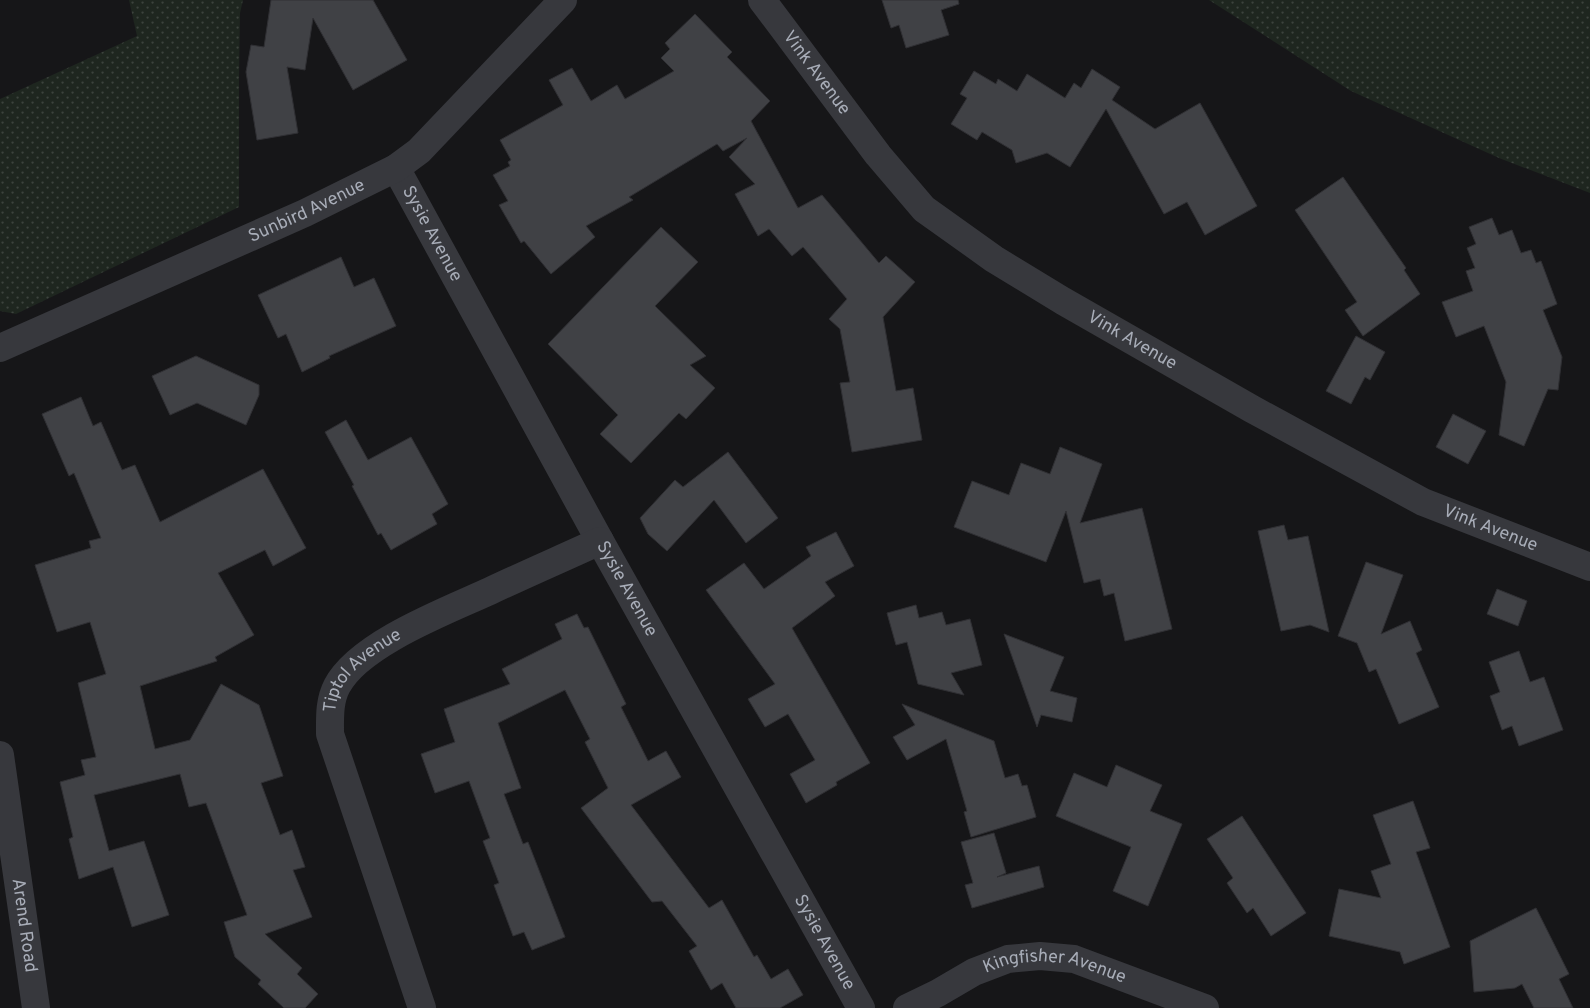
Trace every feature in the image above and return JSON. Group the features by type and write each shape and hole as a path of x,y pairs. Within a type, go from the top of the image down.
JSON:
{"street":[{"name":"Sunbird Avenue","path":"0,348 305,213 396,168 419,151 563,0"},
{"name":"Vink Avenue","path":"762,0 878,155 924,209 994,259 1063,301 1252,409 1423,502 1590,567"},
{"name":"Sysie Avenue","path":"396,168 600,541 861,1008"},
{"name":"Tiptol Avenue","path":"422,1008 330,734 330,707 336,686 354,664 378,645 438,615 600,541"},
{"name":"Arend Road","path":"0,755 36,1008"},
{"name":"Kingfisher Avenue","path":"908,1008 974,972 1008,959 1040,956 1074,959 1205,1008"}],"shaded area":[{"path":"129,0 243,0 240,13 239,207 16,314 0,311 0,99 137,36"},
{"path":"1209,0 1590,0 1590,193 1499,158 1351,91"}],"building":[{"path":"271,0 373,0 407,60 353,90 313,18 305,70 287,67 298,133 257,140 246,72 251,45 264,47"},
{"path":"882,0 958,0 959,4 941,10 949,35 906,48 899,25 891,28"},
{"path":"695,14 732,52 727,57 770,101 751,121 798,208 822,195 879,263 886,256 915,282 883,317 896,391 913,388 922,440 852,452 840,383 850,382 840,329 829,319 847,299 803,247 792,256 769,229 758,236 735,194 755,184 729,157 747,138 723,151 717,144 629,197 633,200 586,226 595,237 551,274 524,241 521,243 499,205 508,201 493,175 510,166 508,162 511,160 500,140 563,105 549,80 572,68 591,101 617,85 625,99 674,71 661,58 670,49 665,43"},
{"path":"1092,69 1120,87 1112,100 1155,129 1200,103 1257,206 1205,235 1187,202 1164,214 1106,109 1070,167 1047,153 1016,163 1012,150 982,132 977,140 951,124 967,98 960,94 974,71 996,84 998,79 1017,91 1027,74 1065,98 1074,83 1081,88"},
{"path":"1343,177 1406,268 1404,270 1420,294 1363,336 1345,310 1357,302 1295,210"},
{"path":"1492,218 1499,235 1512,230 1521,253 1531,250 1536,263 1541,261 1557,304 1543,310 1562,357 1558,390 1548,389 1524,446 1499,435 1506,382 1484,326 1456,337 1442,302 1473,291 1466,271 1475,268 1467,248 1476,244 1469,227"},
{"path":"661,227 698,262 655,306 706,356 690,365 715,388 686,419 679,413 631,463 600,434 618,415 548,344"},
{"path":"341,257 354,287 374,278 396,326 329,356 330,358 302,372 286,334 278,338 258,295"},
{"path":"1356,336 1385,352 1370,380 1365,377 1351,404 1326,391"},
{"path":"196,356 259,385 259,395 246,425 197,403 170,415 152,376"},
{"path":"81,397 93,426 101,422 122,470 135,465 160,522 263,469 306,548 273,566 265,550 218,573 254,635 215,657 217,661 140,686 155,749 190,740 221,684 259,705 283,776 261,783 280,835 292,830 305,867 293,870 312,917 265,934 302,968 297,974 318,994 305,1008 284,1008 258,984 261,980 235,957 224,922 247,915 206,803 189,807 180,774 94,795 109,851 144,841 169,915 132,927 113,867 79,879 69,839 73,837 60,782 85,775 81,760 96,757 78,683 106,674 90,622 57,632 35,565 91,548 89,541 101,538 74,473 69,476 42,414"},
{"path":"1453,414 1486,431 1468,464 1436,447"},
{"path":"346,420 368,460 411,437 448,504 432,514 437,524 391,550 381,533 378,535 352,486 354,485 325,432"},
{"path":"1060,447 1102,464 1080,523 1142,508 1172,629 1125,641 1114,593 1104,596 1100,579 1084,583 1066,511 1046,562 954,527 972,481 1009,495 1021,463 1050,474"},
{"path":"728,452 778,518 746,543 714,500 667,551 648,534 640,518 675,480 683,487"},
{"path":"1284,525 1288,540 1308,536 1329,632 1310,625 1281,631 1258,531"},
{"path":"836,532 854,566 825,582 835,596 792,628 870,763 836,782 837,785 806,803 790,774 815,760 788,714 765,727 748,699 775,684 706,590 744,563 764,589 811,556 806,547"},
{"path":"1366,562 1403,575 1381,634 1410,621 1422,650 1416,653 1439,707 1399,724 1376,669 1369,672 1357,643 1338,636"},
{"path":"1497,589 1527,601 1518,626 1487,614"},
{"path":"916,605 919,618 942,612 946,625 970,619 982,665 951,673 964,695 918,684 907,642 896,645 887,613"},
{"path":"577,614 584,628 588,627 626,704 621,707 648,761 666,751 681,777 631,805 709,908 722,900 754,957 757,955 771,979 788,969 803,995 780,1008 736,1008 722,983 711,990 689,951 697,946 662,901 652,902 581,808 608,788 585,742 590,739 565,690 498,723 521,788 504,794 523,844 528,842 565,937 532,950 524,932 513,936 494,885 499,883 483,841 490,838 469,781 435,793 421,754 455,742 444,709 510,684 502,669 562,639 555,624"},
{"path":"1004,634 1064,657 1050,691 1077,698 1072,722 1041,715 1037,727"},
{"path":"1519,651 1530,682 1544,677 1563,730 1519,746 1512,726 1502,730 1490,696 1500,692 1489,662"},
{"path":"902,704 994,741 1005,778 1018,774 1022,786 1027,785 1036,817 971,837 964,812 967,811 946,739 907,760 893,737 915,725"},
{"path":"1116,765 1162,785 1150,811 1182,824 1148,906 1113,891 1131,847 1056,816 1074,773 1107,787"},
{"path":"1413,801 1430,848 1416,852 1450,947 1404,964 1400,952 1329,936 1339,889 1381,898 1371,871 1391,864 1373,815"},
{"path":"1242,816 1306,913 1271,936 1253,908 1247,913 1227,883 1233,878 1207,839"},
{"path":"994,833 1006,873 997,877 1039,866 1044,887 972,908 965,885 973,883 961,842"},
{"path":"1536,908 1569,974 1559,979 1573,1008 1534,1008 1522,984 1515,988 1474,992 1470,941"}]}
